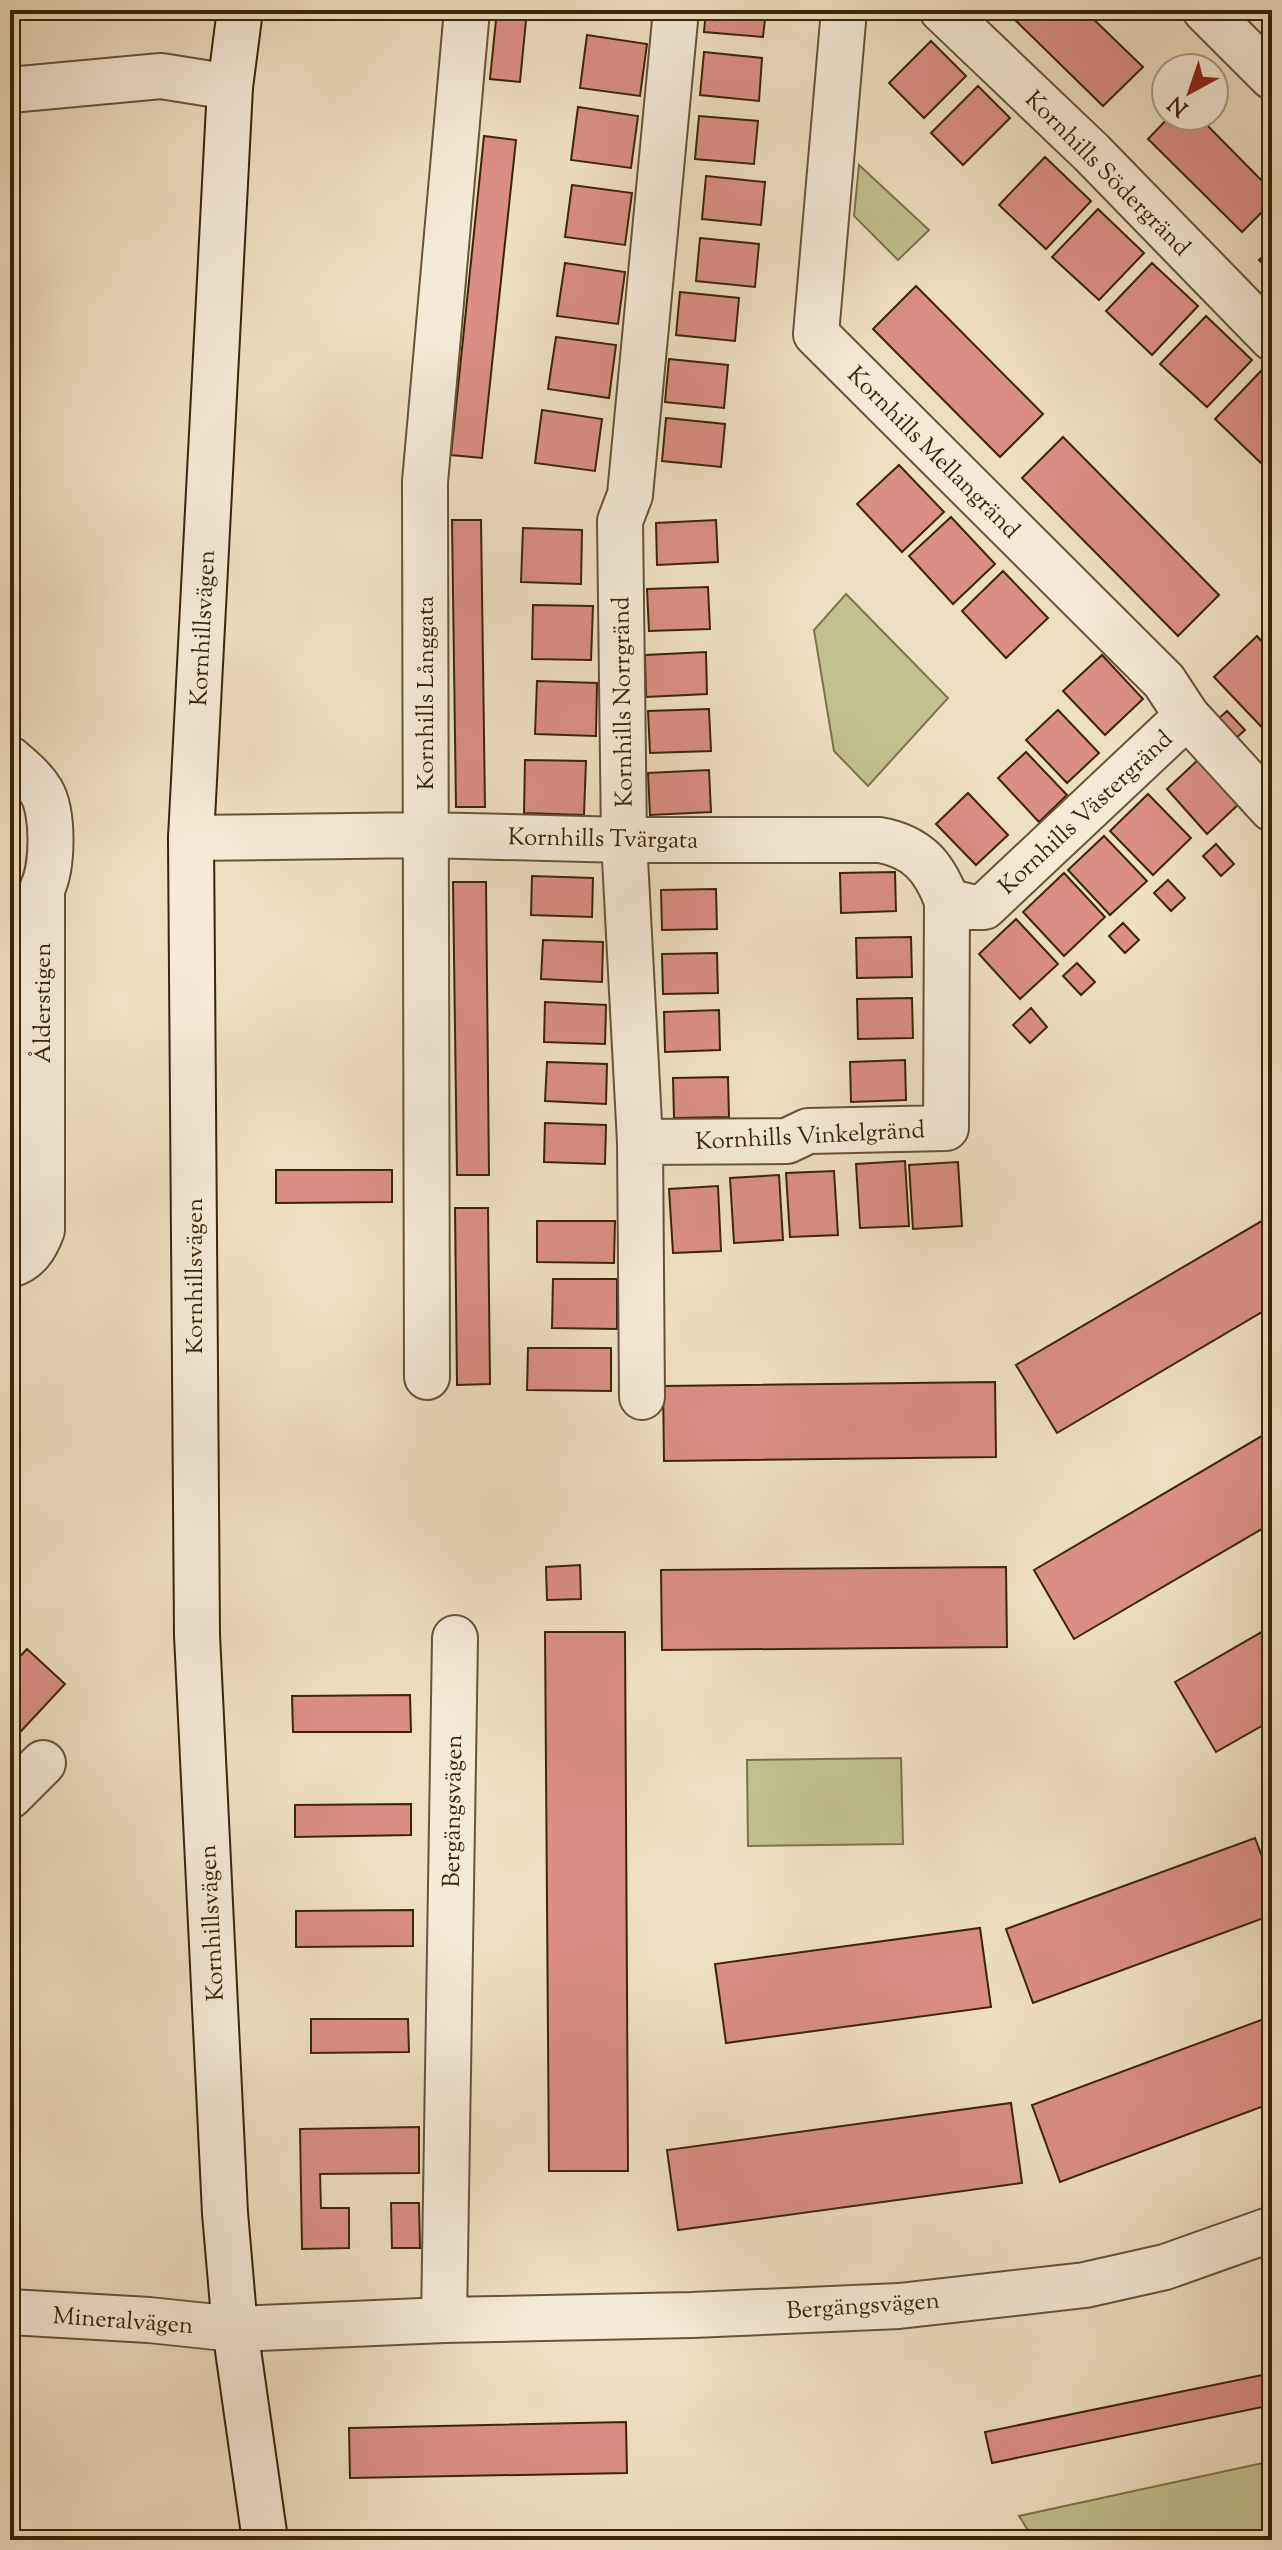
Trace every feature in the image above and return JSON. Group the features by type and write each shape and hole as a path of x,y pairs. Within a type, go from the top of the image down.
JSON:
{"street":[{"name":"Kornhillsvägen","path":"240,10 230,87 191,838 197,1635 225,2213 235,2329 265,2540"},
{"name":"Kornhills Långgata","path":"427,1377 425,482 467,10"},
{"name":"Kornhills Norrgränd","path":"642,1397 640,1142 624,840 620,521 630,495 676,10"},
{"name":"Kornhills Mellangränd","path":"844,10 816,334 1164,681 1187,716 1272,809"},
{"name":"Kornhills Södergränd","path":"942,10 1092,153 1272,338"},
{"path":"1205,10 1272,77"},
{"path":"10,90 161,76 230,87"},
{"name":"Kornhills Västergränd","path":"966,904 1187,716"},
{"name":"Ålderstigen","path":"10,759 41,790 50,818 48,877 42,889 42,1230 37,1245 18,1261"},
{"name":"Kornhills Tvärgata","path":"191,838 426,835 624,840 880,840 900,843 918,854 966,904"},
{"name":"Kornhills Vinkelgränd","path":"640,1142 787,1141 808,1131 946,1128 966,904"},
{"name":"Bergängsvägen","path":"444,2320 455,1638"},
{"path":"10,1796 43,1763"},
{"name":"Bergängsvägen","path":"235,2329 899,2306 1069,2287 1165,2267 1272,2229"},
{"name":"Mineralvägen","path":"10,2312 149,2320 235,2329"}],"shaded area":[{"path":"859,165 929,230 898,260 854,216"},
{"path":"846,594 948,698 868,786 834,751 814,630"},
{"path":"901,1758 903,1844 748,1846 747,1760"},
{"path":"1272,2461 1272,2540 1034,2540 1019,2516"}],"building":[{"path":"497,10 527,10 520,82 490,79"},
{"path":"584,10 628,10 628,16"},
{"path":"706,10 766,10 763,37 704,32"},
{"path":"1005,10 1084,10 1143,67 1103,106"},
{"path":"587,35 647,44 640,96 580,88"},
{"path":"931,41 966,76 924,118 889,83"},
{"path":"704,52 762,58 759,101 700,95"},
{"path":"978,86 1010,118 963,165 931,133"},
{"path":"578,107 638,116 631,168 571,160"},
{"path":"699,116 758,121 754,164 695,159"},
{"path":"1155,132 1214,132 1272,191 1272,202 1242,232 1148,139"},
{"path":"484,136 516,140 482,458 451,455"},
{"path":"1045,157 1091,201 1046,249 999,205"},
{"path":"706,176 765,182 761,225 702,219"},
{"path":"572,185 632,193 625,245 565,237"},
{"path":"1098,209 1144,253 1099,300 1052,257"},
{"path":"700,238 759,244 755,287 696,281"},
{"path":"1272,248 1272,273 1259,260"},
{"path":"565,263 625,272 618,324 557,316"},
{"path":"1152,263 1198,306 1152,355 1106,311"},
{"path":"916,286 1043,414 1000,457 873,329"},
{"path":"680,292 739,298 735,341 676,335"},
{"path":"1206,316 1252,360 1207,407 1160,364"},
{"path":"556,337 616,345 609,398 548,389"},
{"path":"669,359 728,365 724,408 665,402"},
{"path":"1261,371 1272,382 1272,452 1261,463 1215,419"},
{"path":"542,410 602,419 595,471 535,463"},
{"path":"666,418 725,424 721,467 662,461"},
{"path":"1063,437 1219,595 1178,636 1022,478"},
{"path":"899,465 944,512 902,552 857,504"},
{"path":"951,517 995,564 953,604 909,556"},
{"path":"452,520 481,520 485,807 456,807"},
{"path":"716,520 718,562 657,565 656,523"},
{"path":"523,528 582,530 581,584 521,582"},
{"path":"1003,571 1048,618 1006,658 962,611"},
{"path":"708,587 710,629 649,631 647,589"},
{"path":"533,605 593,606 591,660 532,659"},
{"path":"1257,636 1272,653 1272,738 1214,677"},
{"path":"706,652 707,694 646,697 645,655"},
{"path":"1102,655 1143,699 1105,735 1063,691"},
{"path":"537,681 597,683 596,736 535,734"},
{"path":"709,709 711,751 650,753 648,711"},
{"path":"1058,710 1099,753 1067,783 1026,740"},
{"path":"1227,711 1245,730 1234,740 1216,721"},
{"path":"1026,752 1067,795 1039,822 998,778"},
{"path":"1200,758 1240,803 1207,834 1167,789"},
{"path":"525,760 586,761 584,815 524,813"},
{"path":"709,770 711,812 650,815 648,773"},
{"path":"968,793 1008,835 976,865 936,824"},
{"path":"1148,794 1191,838 1153,875 1110,831"},
{"path":"1104,836 1147,881 1110,915 1068,870"},
{"path":"1216,844 1234,864 1221,876 1203,856"},
{"path":"895,872 896,911 841,913 840,873"},
{"path":"1064,873 1105,917 1064,956 1023,912"},
{"path":"532,876 593,878 592,917 531,915"},
{"path":"1168,880 1185,898 1171,911 1154,893"},
{"path":"453,882 486,882 489,1175 457,1175"},
{"path":"716,889 717,929 662,930 661,890"},
{"path":"1016,919 1058,964 1020,999 979,954"},
{"path":"1123,923 1139,940 1125,953 1109,936"},
{"path":"911,937 912,977 857,978 856,938"},
{"path":"543,940 603,942 602,982 541,979"},
{"path":"717,953 718,993 663,994 662,954"},
{"path":"1077,963 1095,982 1081,995 1063,976"},
{"path":"912,998 913,1038 858,1039 857,999"},
{"path":"545,1002 606,1005 605,1044 544,1042"},
{"path":"1031,1008 1047,1027 1030,1043 1013,1025"},
{"path":"719,1010 720,1050 665,1052 664,1012"},
{"path":"905,1060 906,1100 851,1102 850,1062"},
{"path":"547,1062 607,1064 606,1104 545,1101"},
{"path":"728,1077 729,1117 674,1118 673,1078"},
{"path":"545,1123 606,1125 605,1164 544,1162"},
{"path":"905,1161 909,1226 860,1228 856,1164"},
{"path":"958,1162 962,1226 913,1229 909,1165"},
{"path":"276,1170 392,1170 392,1202 276,1203"},
{"path":"834,1171 838,1235 790,1237 786,1173"},
{"path":"779,1175 783,1240 734,1243 730,1178"},
{"path":"718,1186 721,1251 673,1253 669,1189"},
{"path":"455,1208 488,1208 490,1384 457,1385"},
{"path":"1272,1215 1272,1306 1057,1433 1016,1365"},
{"path":"537,1221 615,1221 614,1263 537,1262"},
{"path":"553,1279 617,1279 617,1329 552,1328"},
{"path":"528,1348 611,1348 611,1391 527,1390"},
{"path":"995,1382 996,1457 664,1461 663,1386"},
{"path":"1272,1430 1272,1523 1074,1639 1034,1570"},
{"path":"580,1565 581,1599 547,1600 546,1567"},
{"path":"1006,1567 1007,1647 662,1650 661,1570"},
{"path":"1272,1626 1272,1720 1216,1752 1175,1682"},
{"path":"545,1632 625,1632 628,2171 549,2171"},
{"path":"27,1649 65,1684 10,1743 10,1667"},
{"path":"410,1695 411,1732 293,1732 292,1696"},
{"path":"411,1804 411,1835 295,1837 295,1805"},
{"path":"1255,1838 1272,1883 1272,1915 1033,2003 1006,1929"},
{"path":"413,1910 413,1946 296,1947 296,1911"},
{"path":"980,1928 991,2007 726,2043 715,1964"},
{"path":"1272,2016 1272,2103 1060,2182 1032,2105"},
{"path":"311,2019 408,2019 409,2052 311,2053"},
{"path":"1011,2103 1022,2183 678,2230 667,2150"},
{"path":"419,2127 419,2173 320,2174 321,2208 349,2208 349,2248 302,2249 300,2129"},
{"path":"391,2203 419,2203 420,2248 392,2248"},
{"path":"1272,2373 1272,2405 992,2463 985,2432"},
{"path":"626,2422 627,2473 350,2478 349,2428"}]}
